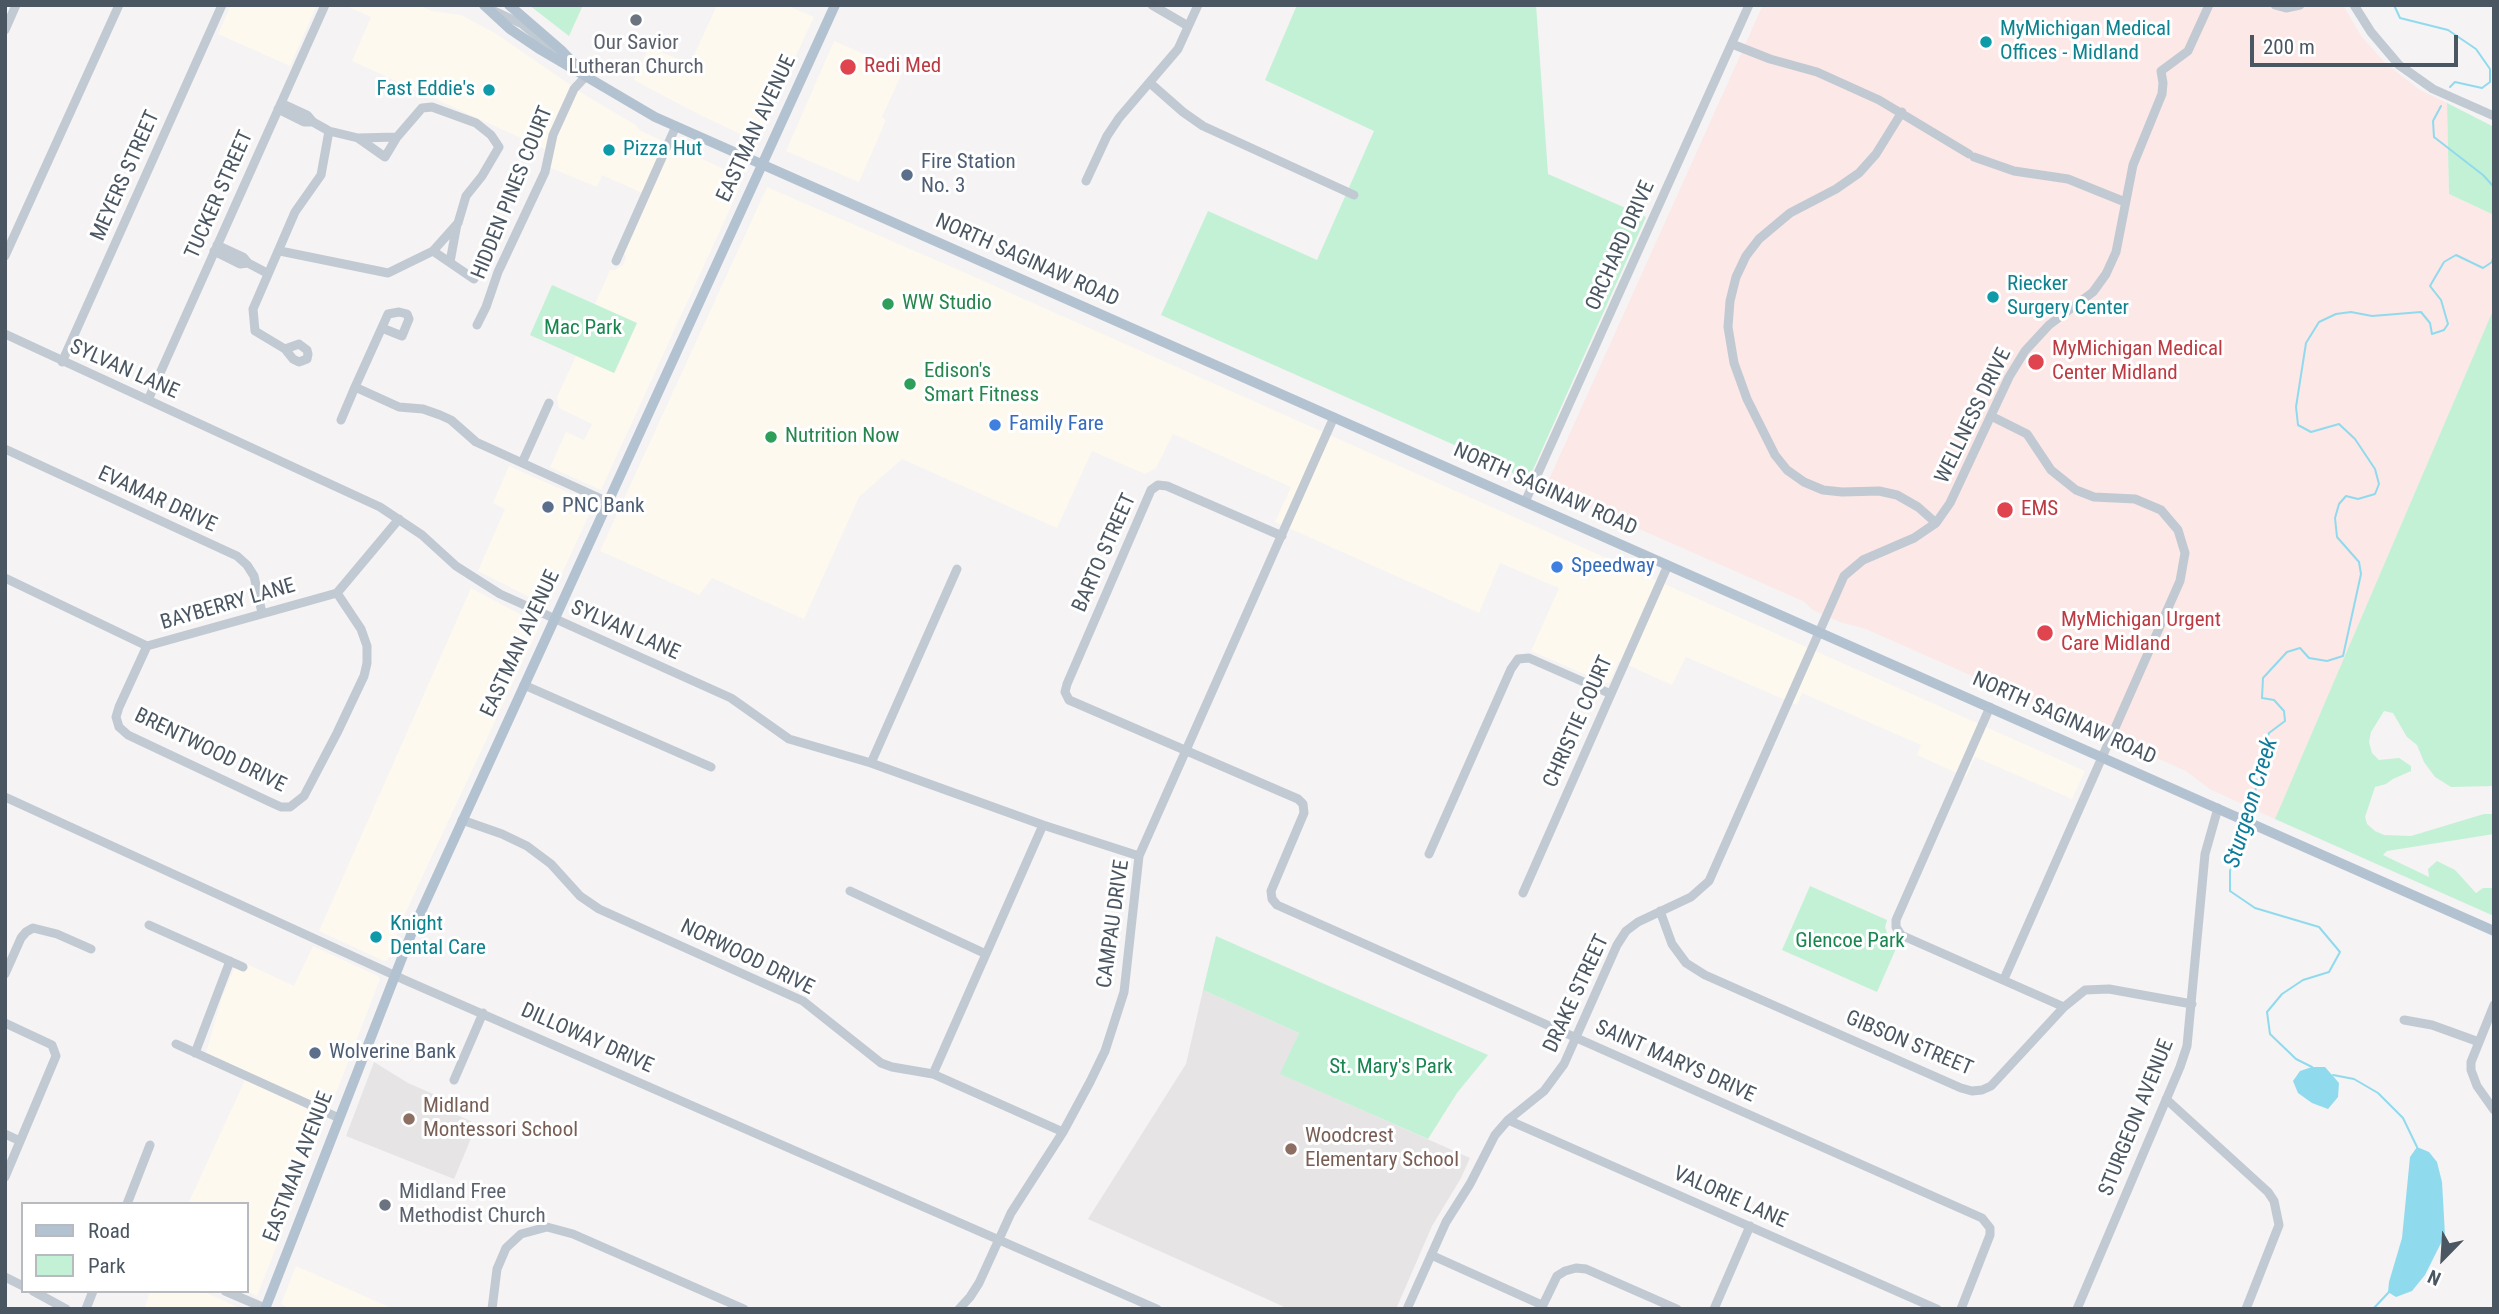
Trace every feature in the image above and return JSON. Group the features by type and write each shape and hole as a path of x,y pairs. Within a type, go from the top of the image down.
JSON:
{"main road":[{"name":"NORTH SAGINAW ROAD","path":"509,5 561,50 586,76"},
{"name":"EASTMAN AVENUE","path":"266,1309 394,975 462,820 835,5"},
{"name":"NORTH SAGINAW ROAD","path":"484,6 510,29 552,57 620,98 676,126 2494,930"}],"street":[{"path":"5,30 16,5"},
{"path":"5,256 119,5"},
{"name":"MEYERS STREET","path":"62,362 222,5"},
{"name":"TUCKER STREET","path":"148,400 325,5"},
{"path":"1152,5 1188,26"},
{"path":"1086,181 1113,127 1178,49 1198,5"},
{"name":"ORCHARD DRIVE","path":"1525,502 1749,5"},
{"name":"WELLNESS DRIVE","path":"1819,632 1839,586 1852,568 1869,556 1914,538 1936,523 1950,503 2013,369 2033,341 2049,325 2093,292 2106,274 2116,252 2133,165 2162,94 2164,83 2161,71 2188,51 2209,5"},
{"path":"2275,5 2291,8 2300,5"},
{"path":"2354,5 2371,32 2399,65 2433,89 2494,116"},
{"path":"1732,44 1770,59 1817,72 1902,112 1971,155 2014,171 2068,179 2125,202"},
{"name":"HIDDEN PINES COURT","path":"477,325 498,272 545,172 553,135 574,89 586,76"},
{"path":"1150,83 1203,126 1354,195"},
{"path":"279,106 307,115 313,122 329,131 358,138 397,137"},
{"path":"358,138 385,157 397,137 422,108 432,107 476,123 491,135 499,147 466,196 450,262"},
{"path":"1902,112 1876,154 1859,173 1836,189 1790,213 1759,239 1746,256 1736,277 1730,301 1728,327 1734,363 1747,400 1775,455 1787,470 1804,482 1824,490 1879,491 1897,495 1918,507 1936,523"},
{"path":"615,261 676,126"},
{"path":"285,349 255,331 253,309 295,212 321,175 329,131"},
{"path":"280,251 388,273 433,251 458,223"},
{"path":"216,248 243,257 248,263 267,272"},
{"path":"433,251 474,279"},
{"path":"341,420 382,328"},
{"name":"SYLVAN LANE","path":"5,334 380,507 475,579 500,594 731,698 789,740 871,763 1043,825 1139,856"},
{"path":"355,387 399,407 423,409 440,415 476,442 608,502"},
{"path":"522,463 549,403"},
{"path":"1991,416 2027,434 2051,470 2067,485 2094,497 2135,499 2152,505 2168,517 2182,539 2185,553 2180,581 2004,979"},
{"name":"CAMPAU DRIVE","path":"959,1309 979,1283 1011,1213 1063,1132 1095,1072 1120,1005 1139,856 1334,417"},
{"name":"EVAMAR DRIVE","path":"5,449 237,556 254,576 262,612"},
{"name":"BARTO STREET","path":"1187,751 1069,700 1065,692 1151,490 1158,485 1167,486 1282,536"},
{"path":"337,593 399,519"},
{"name":"CHRISTIE COURT","path":"1522,893 1668,565"},
{"path":"871,763 957,569"},
{"name":"BAYBERRY LANE","path":"5,578 148,646 337,593"},
{"name":"BRENTWOOD DRIVE","path":"148,646 119,708 116,718 119,727 128,734 270,802 281,807 290,807 304,796 364,676 367,663 367,646 361,629 337,593"},
{"name":"DRAKE STREET","path":"1407,1309 1446,1222 1470,1184 1488,1145 1508,1120 1555,1079 1626,931 1638,922 1691,897 1709,881 1819,632"},
{"path":"1429,854 1510,669 1518,659 1529,658 1611,694"},
{"path":"524,685 711,767"},
{"path":"1990,707 1896,920 1896,927 1900,935 2064,1007"},
{"name":"SAINT MARYS DRIVE","path":"1187,751 1303,804 1304,813 1271,891 1272,899 1284,909 1982,1218 1990,1228 1990,1236 1962,1309"},
{"name":"DILLOWAY DRIVE","path":"5,797 394,975 1157,1309"},
{"name":"STURGEON AVENUE","path":"2077,1309 2187,1046 2206,854 2218,808"},
{"name":"NORWOOD DRIVE","path":"462,820 527,846 551,864 580,896 599,909 803,1001 881,1063 933,1074 1063,1132"},
{"path":"933,1074 1043,825"},
{"path":"850,891 986,954"},
{"name":"GIBSON STREET","path":"1660,911 1672,944 1686,963 1705,975 1972,1091 1991,1086 2064,1007 2076,996 2095,988 2192,1004"},
{"path":"149,925 243,967"},
{"path":"5,974 21,938 33,928 57,934 91,949"},
{"path":"195,1053 230,961"},
{"path":"2494,1005 2471,1070 2477,1086 2494,1110"},
{"path":"454,1080 483,1013"},
{"path":"2404,1020 2453,1031 2479,1042"},
{"path":"5,1023 52,1045 55,1051 54,1063 5,1177"},
{"path":"176,1044 339,1118"},
{"path":"2166,1099 2268,1192 2274,1201 2279,1225 2246,1309"},
{"name":"VALORIE LANE","path":"1508,1120 1937,1309"},
{"path":"5,1134 20,1141"},
{"path":"128,1202 150,1145"},
{"path":"1714,1309 1750,1226"},
{"path":"492,1309 500,1258 512,1241 531,1230 547,1227 573,1234 744,1309"},
{"path":"1431,1255 1542,1307 1557,1276 1576,1268 1586,1269 1677,1309"},
{"path":"5,1277 21,1285"},
{"path":"37,1293 66,1309"},
{"path":"230,1293 266,1309"}],"shaded area":[{"path":"231,5 317,5 290,66 218,34"},
{"path":"344,5 418,5 432,11 461,15 495,33 588,97 636,125 639,130 737,175 740,187 601,490 550,467 566,432 584,440 592,424 559,408 557,397 576,356 615,373 637,323 595,304 610,270 623,265 626,258 624,252 649,196 602,175 597,187 546,166 545,149 352,61 371,17"},
{"path":"717,5 786,5 814,17 764,124 753,140 634,80 649,47 690,64"},
{"name":"MyMichigan Medical Center Midland","path":"1763,5 2343,5 2361,36 2385,63 2420,90 2447,103 2449,194 2494,215 2494,308 2275,819 2210,789 2186,771 2097,731 1866,629 1840,622 1813,610 1803,601 1569,498 1543,493"},
{"path":"834,41 903,71 882,117 886,120 859,182 786,151"},
{"path":"767,187 2085,771 2072,799 1975,757 1966,777 1917,755 1921,745 1802,693 1797,705 1686,657 1672,685 1619,661 1609,683 1605,683 1531,651 1559,588 1500,563 1479,613 1275,522 1291,487 1173,434 1156,468 1145,474 1092,451 1057,528 902,459 859,497 804,619 712,578 699,595 600,551"},
{"path":"509,466 594,504 547,606 478,571 505,509 493,503"},
{"path":"471,588 540,625 403,918 388,960 384,961 319,931"},
{"path":"313,946 380,979 330,1109 206,1053 222,997 235,967 244,969 247,964 294,986"},
{"name":"Woodcrest Elementary School","path":"1203,990 1299,1033 1281,1074 1470,1158 1432,1226 1396,1309 1289,1309 1088,1219 1186,1064"},
{"name":"Midland Montessori School","path":"374,1062 408,1083 433,1094 433,1104 477,1124 454,1179 346,1136"},
{"path":"245,1080 325,1117 257,1296 248,1292 248,1202 189,1202"},
{"path":"296,1266 394,1309 290,1309 281,1304"},
{"path":"149,1293 207,1293 241,1309 144,1309"}],"green space":[{"path":"529,5 583,5 569,36"},
{"path":"1297,5 1536,5 1548,174 1646,217 1527,483 1486,459 1161,315 1208,211 1317,260 1374,131 1265,80"},
{"path":"2447,103 2494,127 2494,215 2449,194"},
{"name":"Mac Park","path":"552,285 637,323 614,373 530,335"},
{"path":"2494,308 2494,786 2451,787 2435,777 2424,762 2417,745 2407,737 2393,713 2384,711 2371,732 2369,742 2372,753 2379,760 2399,758 2411,766 2411,771 2375,787 2365,817 2367,824 2384,835 2411,836 2484,814 2494,814 2494,834 2387,851 2383,855 2429,877 2428,869 2437,861 2455,870 2476,893 2483,888 2493,888 2494,916 2275,819"},
{"name":"Glencoe Park","path":"1810,886 1887,920 1885,927 1888,936 1898,944 1877,992 1782,950"},
{"name":"St. Mary's Park","path":"1216,936 1488,1055 1457,1093 1428,1139 1280,1074 1299,1033 1203,990"}],"water":[{"path":"2325,1067 2339,1083 2338,1097 2328,1109 2312,1103 2298,1093 2293,1081 2300,1071"},
{"path":"2417,1147 2429,1152 2437,1162 2442,1182 2445,1235 2425,1275 2412,1291 2396,1297 2388,1292 2389,1282 2402,1238 2410,1157"}],"waterway":[{"name":"Sturgeon Creek","path":"2394,5 2400,18 2448,30 2476,49 2490,69 2490,82 2482,88 2455,82 2450,87"},
{"name":"Sturgeon Creek","path":"2441,106 2433,121 2434,137 2483,175 2494,187"},
{"name":"Sturgeon Creek","path":"2249,817 2261,757 2269,733 2285,721 2284,711 2274,700 2262,698 2263,678 2287,652 2300,648 2309,658 2327,661 2343,656 2361,574 2359,562 2337,537 2335,518 2339,504 2346,496 2358,499 2375,494 2379,484 2375,469 2355,439 2339,424 2311,432 2298,425 2296,407 2306,343 2319,322 2336,314 2351,312 2372,316 2421,312 2430,323 2432,334 2444,330 2448,324 2441,300 2430,286 2444,262 2456,255 2483,268 2492,262 2494,254"},
{"name":"Sturgeon Creek","path":"2246,826 2230,871 2230,891 2255,908 2319,927 2340,952 2329,972 2303,980 2282,994 2267,1012 2270,1034 2296,1059 2312,1067"},
{"name":"Sturgeon Creek","path":"2333,1075 2354,1079 2378,1093 2403,1118 2417,1147"},
{"name":"Sturgeon Creek","path":"2373,1309 2389,1292"}],"place":[{"name":"Our Savior Lutheran Church","path":"636,20"},
{"name":"MyMichigan Medical Offices - Midland","path":"1986,42"},
{"name":"Redi Med","path":"848,67"},
{"name":"Fast Eddie's","path":"489,90"},
{"name":"Pizza Hut","path":"609,150"},
{"name":"Fire Station No. 3","path":"907,175"},
{"name":"Riecker Surgery Center","path":"1993,297"},
{"name":"WW Studio","path":"888,304"},
{"name":"MyMichigan Medical Center Midland","path":"2036,362"},
{"name":"Edison's Smart Fitness","path":"910,384"},
{"name":"Family Fare","path":"995,425"},
{"name":"Nutrition Now","path":"771,437"},
{"name":"PNC Bank","path":"548,507"},
{"name":"EMS","path":"2005,510"},
{"name":"Speedway","path":"1557,567"},
{"name":"MyMichigan Urgent Care Midland","path":"2045,633"},
{"name":"Knight Dental Care","path":"376,937"},
{"name":"Wolverine Bank","path":"315,1053"},
{"name":"Midland Montessori School","path":"409,1119"},
{"name":"Woodcrest Elementary School","path":"1291,1149"},
{"name":"Midland Free Methodist Church","path":"385,1205"}]}
